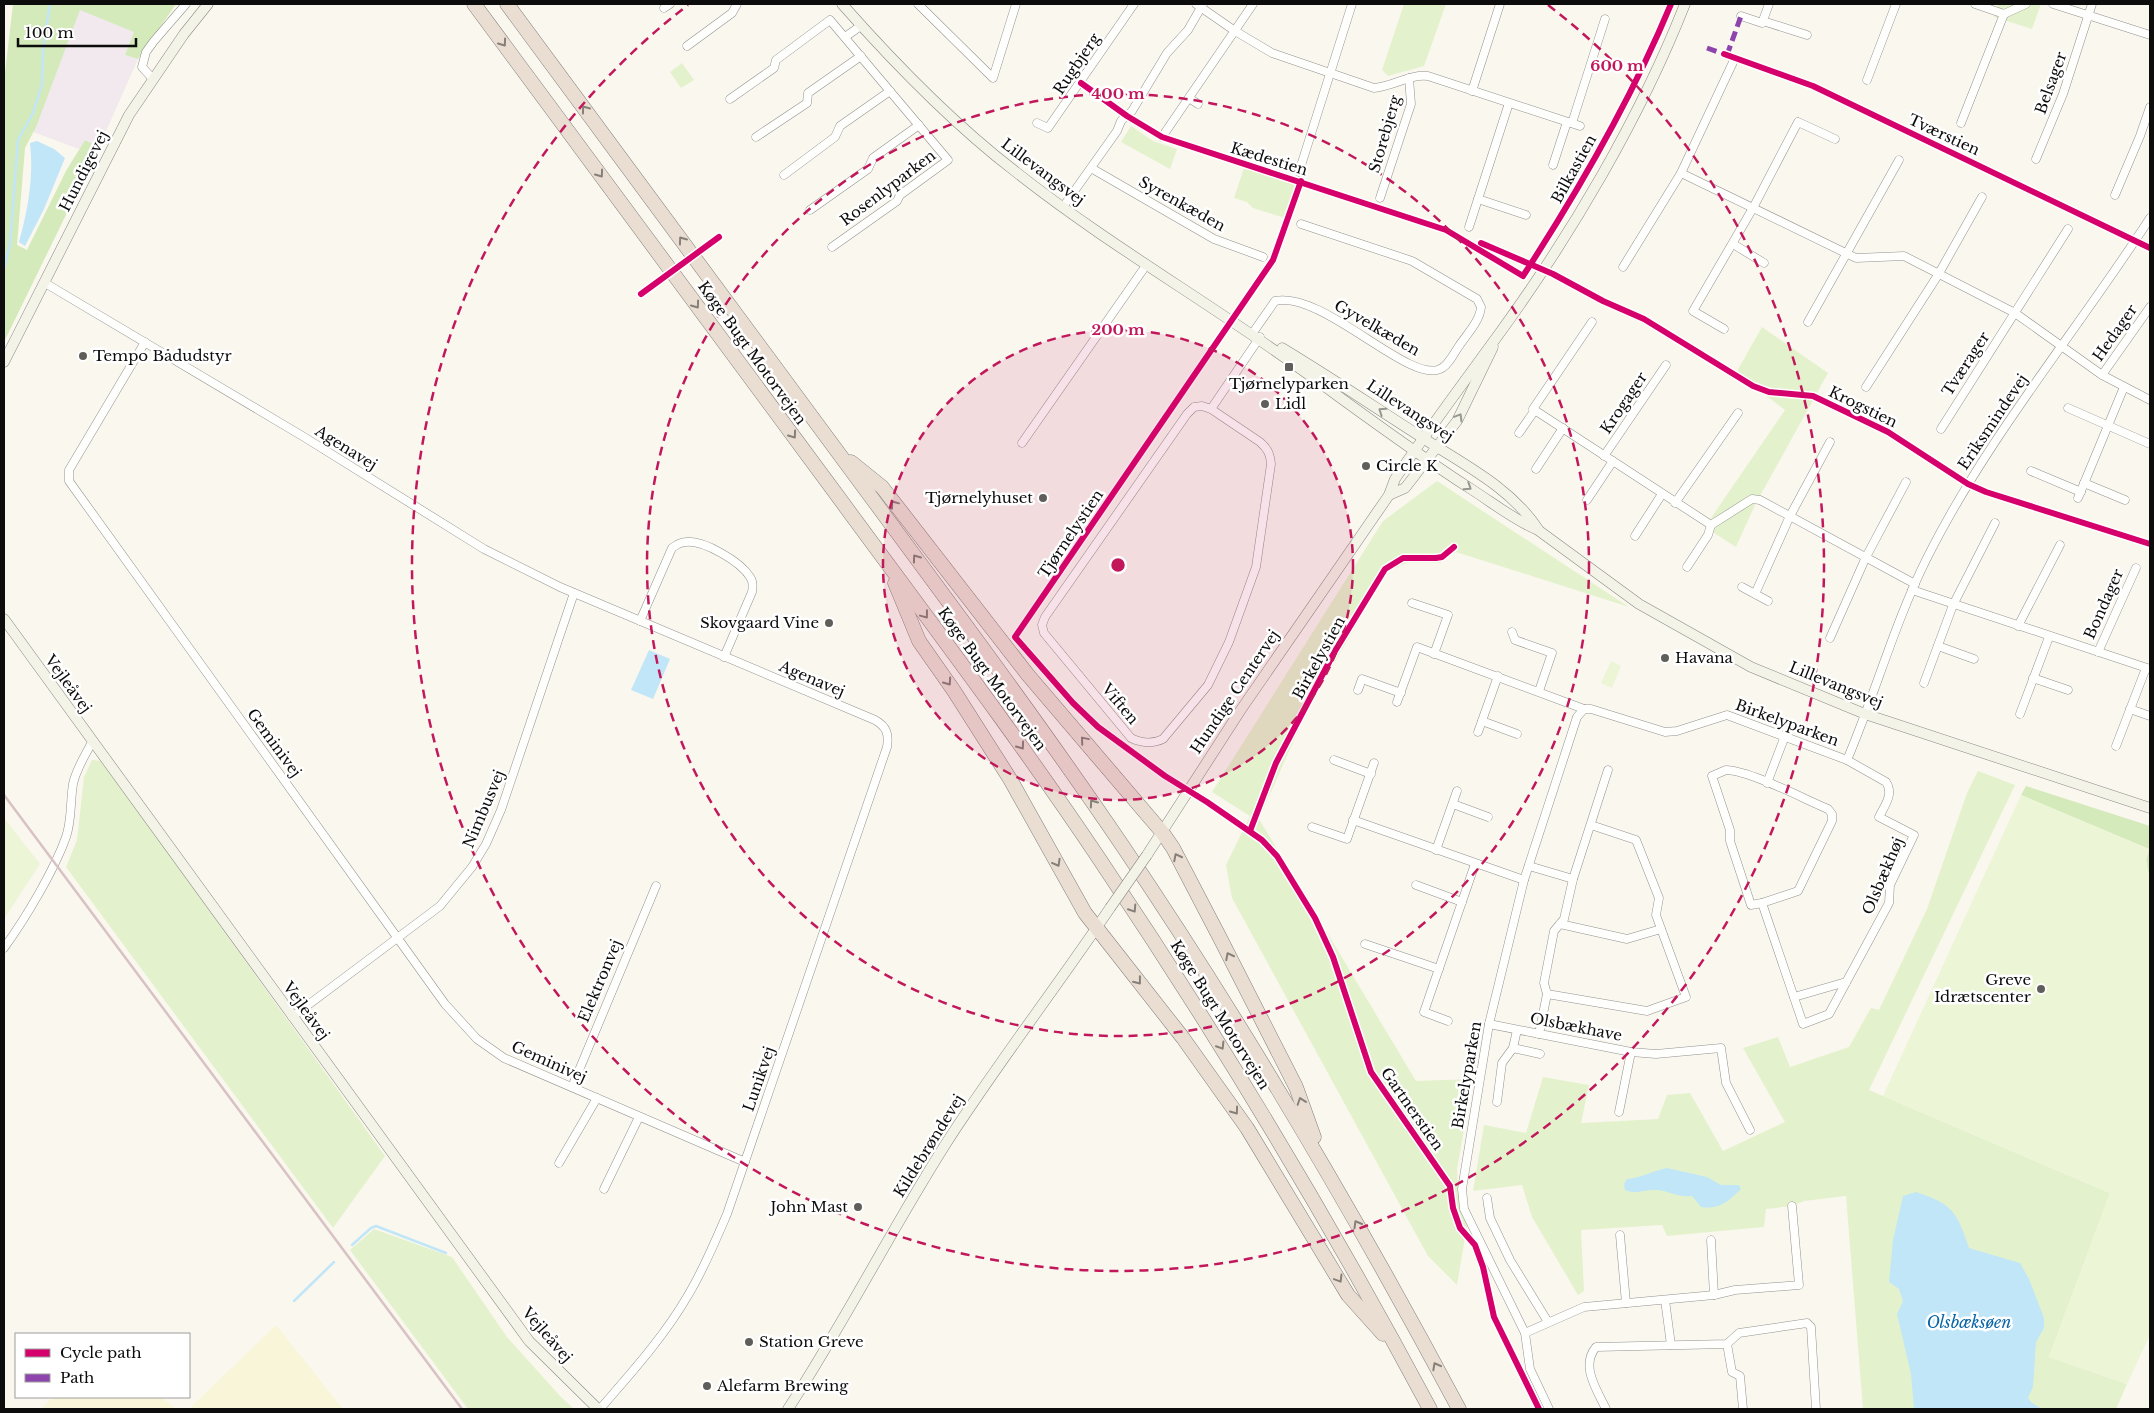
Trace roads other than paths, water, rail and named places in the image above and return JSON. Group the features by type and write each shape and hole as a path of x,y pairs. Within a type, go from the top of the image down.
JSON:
{"highway":[{"name":"Køge Bugt Motorvejen","path":"474,4 1031,759 1099,857 1184,987 1297,1170 1430,1409"},
{"name":"Køge Bugt Motorvejen","path":"507,4 1051,743 1115,836 1205,972 1323,1164 1459,1409"},
{"path":"835,448 882,487 1028,675 1162,832 1173,848 1296,1087 1323,1164"},
{"path":"886,562 919,641 954,691 1010,779 1085,913 1183,1038 1247,1128 1348,1295 1401,1355"}],"street":[{"path":"153,79 142,67 146,52 186,4"},
{"name":"Hundigevej","path":"4,362 125,123 153,79 208,4"},
{"path":"687,46 732,12 737,4"},
{"name":"Lillevangsvej","path":"842,4 920,88 1016,173 1063,208 1257,337 1427,461 1520,522 1538,530 1638,604 1751,667 1865,714 2150,808"},
{"path":"918,4 993,81 1016,4"},
{"name":"Rugbjerg","path":"1037,123 1048,128 1134,4"},
{"path":"1162,137 1253,4"},
{"path":"1298,172 1352,4"},
{"path":"1472,91 1500,4"},
{"name":"Hundige Centervej","path":"1110,908 1147,855 1235,718 1389,495 1395,479 1499,335 1575,221 1627,129 1685,4"},
{"path":"1763,21 1769,4"},
{"path":"1867,80 1896,4"},
{"path":"1975,4 2004,14 2026,4"},
{"path":"2053,4 2150,35"},
{"name":"Belsager","path":"2036,159 2063,94 2092,4"},
{"path":"1063,208 1121,121 1132,111 1167,53 1188,30 1200,5"},
{"name":"Storebjerg","path":"1200,5 1272,53 1374,88 1387,87 1420,75 1428,76 1580,126"},
{"path":"1962,124 2004,14"},
{"path":"1741,16 1806,35"},
{"path":"1553,165 1570,122 1605,19"},
{"name":"Rosenlyparken","path":"730,99 774,68 776,60 830,20 948,160 900,195 897,201 832,247"},
{"path":"845,37 862,24"},
{"path":"756,137 807,103 808,93 861,56"},
{"path":"1623,267 1681,173 1736,58"},
{"name":"Storebjerg","path":"1380,198 1411,104 1409,78"},
{"path":"784,175 836,137 840,126 890,91"},
{"path":"1189,98 1198,104"},
{"path":"1469,227 1509,103"},
{"path":"2115,195 2150,107"},
{"path":"1724,329 1693,311 1753,208 1798,122 1835,139"},
{"name":"Rosenlyparken","path":"810,210 868,169 872,158 919,125"},
{"path":"1808,322 1899,160"},
{"name":"Syrenkæden","path":"1091,168 1214,239 1264,257"},
{"path":"1681,173 1847,254 1860,258 1904,256 2015,313 2062,347"},
{"path":"1866,387 1938,275 1982,197"},
{"path":"1478,199 1526,215"},
{"name":"Eriksmindevej","path":"1865,714 1914,587 1928,556 1971,478 2150,218"},
{"name":"Gyvelkæden","path":"1257,337 1275,301 1283,299 1294,300 1321,311 1414,366 1433,371 1444,366 1479,317 1481,307 1477,299 1422,265 1398,255 1301,224"},
{"name":"Tværager","path":"1941,429 2068,230"},
{"path":"1733,244 1764,263"},
{"path":"1022,442 1147,264"},
{"name":"Agenavej","path":"45,283 304,438 484,549 574,593 875,720 887,730"},
{"name":"Hedager","path":"2102,375 2150,307"},
{"path":"1519,433 1592,322"},
{"name":"Hundige Centervej","path":"1389,495 1405,488 1438,448 1466,405 1499,335"},
{"path":"1210,409 1257,337"},
{"name":"Lillevangsvej","path":"1257,337 1345,386 1497,487 1527,513 1538,530"},
{"name":"Geminivej","path":"145,342 69,470 69,481 445,1004 476,1039 504,1058 746,1162"},
{"name":"Hedager","path":"2062,347 2102,375 2150,400"},
{"name":"Krogager","path":"1604,456 1666,366"},
{"path":"2031,471 2079,495 2124,387"},
{"name":"Viften","path":"1202,406 1210,409 1260,442 1267,449 1270,456 1270,472 1256,567 1229,642 1208,685 1163,739 1156,743 1137,741 1131,738 1044,633 1042,625 1051,609 1187,414 1194,407 1202,406"},
{"path":"2068,408 2150,444"},
{"name":"Krogager","path":"1535,410 1711,525"},
{"path":"1675,503 1738,413"},
{"path":"1536,469 1563,428"},
{"path":"1755,594 1790,516 1830,442"},
{"path":"1587,500 1612,461"},
{"path":"1830,638 1866,557 1906,482"},
{"path":"2084,483 2126,500"},
{"path":"1635,536 1662,494"},
{"path":"1687,567 1708,535 1711,525 1752,499 1760,500 1866,557 1914,587"},
{"path":"1924,683 1953,605 1995,522"},
{"path":"640,621 672,548 678,544 694,542 715,550 732,560 750,576 753,584 752,592 724,657"},
{"path":"2018,626 2060,545"},
{"name":"Bondager","path":"2098,652 2136,568"},
{"path":"1742,587 1768,601"},
{"name":"Bondager","path":"1914,587 1953,605 2148,669 2116,746"},
{"name":"Nimbusvej","path":"292,1018 440,906 472,867 486,844 501,810 574,593"},
{"path":"1412,602 1448,615 1434,654"},
{"name":"Vejleåvej","path":"4,620 529,1342 599,1409"},
{"path":"1512,632 1515,640 1552,653 1539,691"},
{"path":"2020,714 2049,637"},
{"path":"1938,646 1974,659"},
{"name":"Birkelyparken","path":"1397,702 1417,648 1584,709 1591,709 1665,732 1677,731 1727,715 1847,760 1865,714"},
{"path":"1478,732 1498,676"},
{"path":"2034,678 2068,690"},
{"path":"1358,690 1362,679 1401,693"},
{"name":"Birkelyparken","path":"1549,1409 1530,1370 1524,1334 1464,1209 1462,1189 1489,1024 1524,880 1577,717 1584,709"},
{"path":"2130,709 2150,716"},
{"path":"1482,721 1517,734"},
{"name":"Lunikvej","path":"599,1409 652,1348 687,1297 728,1214 888,747 889,737 887,730"},
{"path":"1767,783 1785,736"},
{"path":"4,948 18,928 58,855 70,820 73,785 77,771 92,742"},
{"path":"1334,760 1371,774"},
{"name":"Olsbækhøj","path":"1762,903 1803,1024 1829,1014 1889,903 1890,885 1914,835 1879,817 1890,794 1886,782 1847,760"},
{"path":"1312,827 1347,839 1374,763"},
{"path":"1539,1034 1547,994 1544,983 1554,931 1564,919 1573,879 1608,770"},
{"path":"1726,770 1736,771 1767,783 1828,809 1832,814 1832,820 1798,891 1751,905 1730,841 1730,830 1712,776 1726,770"},
{"path":"1436,850 1457,791"},
{"path":"1453,804 1488,817"},
{"path":"1353,820 1524,880"},
{"path":"1547,994 1647,1011 1686,997 1656,915 1659,898 1636,840 1591,825"},
{"name":"Birkelyparken","path":"1448,1021 1424,1012 1475,864"},
{"path":"1529,866 1573,879"},
{"path":"1416,885 1462,902"},
{"name":"Elektronvej","path":"572,1087 656,886"},
{"name":"Kildebrøndevej","path":"788,1409 828,1347 945,1146 997,1067 1110,908"},
{"path":"1560,924 1627,939 1661,929"},
{"path":"1365,944 1438,969"},
{"path":"1794,997 1846,982"},
{"name":"Olsbækhave","path":"1489,1024 1631,1052 1656,1054 1721,1048 1726,1083 1750,1130"},
{"name":"Olsbækhave","path":"1497,1102 1502,1063 1513,1048 1516,1030"},
{"path":"1513,1048 1540,1054"},
{"name":"Olsbækhave","path":"1619,1112 1631,1052"},
{"name":"Geminivej","path":"559,1163 597,1098"},
{"path":"604,1189 639,1117"},
{"path":"1487,1198 1490,1218 1510,1260 1548,1322"},
{"path":"1524,1334 1578,1308 1714,1295 1735,1290 1799,1285 1792,1206"},
{"path":"1620,1235 1626,1303"},
{"path":"1711,1240 1714,1295"},
{"path":"1665,1300 1671,1345"},
{"path":"1606,1409 1589,1371 1588,1359 1596,1347 1727,1344 1739,1333 1807,1323 1811,1327 1816,1409"},
{"path":"1727,1344 1732,1372 1740,1376 1743,1409"}],"water":[{"path":"37,141 54,149 65,158 44,209 25,246 19,242 29,193 30,143"},
{"path":"649,650 670,659 653,699 631,690"},
{"path":"1667,1168 1707,1177 1721,1185 1739,1185 1741,1189 1723,1204 1707,1208 1701,1207 1692,1196 1683,1196 1657,1190 1633,1192 1625,1190 1624,1184 1627,1179"},
{"name":"Olsbæksøen","path":"1916,1192 1938,1201 1952,1211 1961,1226 1969,1248 2020,1263 2029,1279 2044,1318 2044,1328 2036,1342 2033,1387 2028,1398 2042,1409 1914,1409 1911,1374 1897,1314 1903,1301 1899,1289 1889,1282 1893,1240 1903,1196"}],"waterway":[{"path":"4,269 10,244 18,140 33,113 42,84 43,49 50,4"},
{"path":"352,1245 371,1228 376,1226 446,1253"},
{"path":"294,1301 334,1262"}],"railway":[{"path":"4,795 462,1409"}],"place":[{"name":"Tempo Bådudstyr","path":"83,356"},
{"name":"Tjørnelyparken","path":"1289,367"},
{"name":"Lidl","path":"1265,404"},
{"name":"Circle K","path":"1366,466"},
{"name":"Tjørnelyhuset","path":"1043,498"},
{"name":"Skovgaard Vine","path":"829,623"},
{"name":"Havana","path":"1665,658"},
{"name":"Greve Idrætscenter","path":"2041,989"},
{"name":"John Mast","path":"858,1207"},
{"name":"Station Greve","path":"749,1342"},
{"name":"Alefarm Brewing","path":"707,1386"}]}
